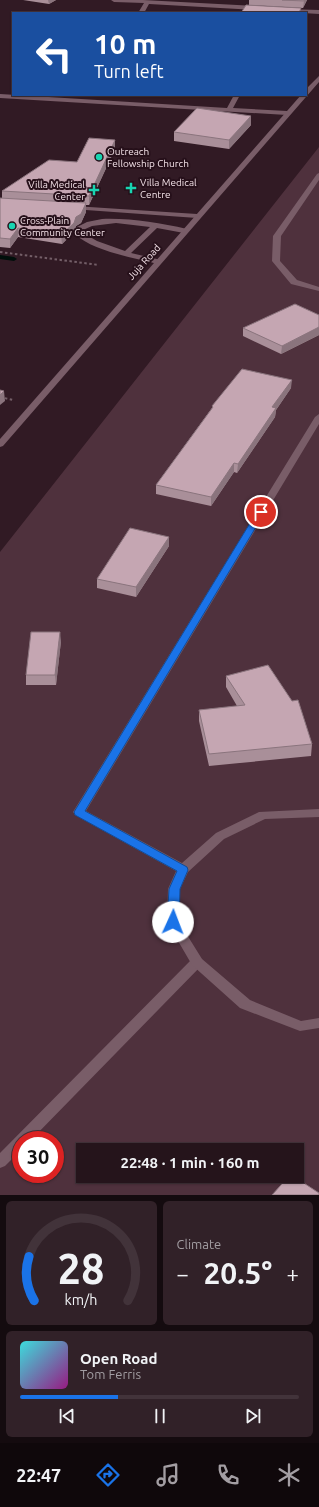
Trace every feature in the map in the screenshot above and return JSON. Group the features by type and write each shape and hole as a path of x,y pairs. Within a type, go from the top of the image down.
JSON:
{"street":[{"path":"114,0 263,9"},
{"path":"142,12 147,2"},
{"path":"196,12 200,5"},
{"path":"279,10 319,12"},
{"path":"307,92 319,78"},
{"path":"0,96 287,113"},
{"path":"229,110 236,96"},
{"name":"Juja Road","path":"0,444 303,96"},
{"path":"319,175 277,236 276,261 294,282 319,289"},
{"path":"63,207 197,216"},
{"path":"158,262 98,245 79,234 80,230 91,223 102,221 156,225 184,231"},
{"path":"127,253 156,225"},
{"path":"183,870 79,812 319,417"},
{"path":"319,813 263,815 220,836 183,870 174,889 173,922 197,962 245,1004 300,1026 319,1023"},
{"path":"30,1131 197,962"},
{"path":"0,1162 12,1149"}],"path":[{"path":"0,252 102,266"}],"shaded area":[{"path":"319,147 319,1195 0,1195 0,552"}],"building":[{"path":"282,0 304,0 304,1"},
{"path":"246,5 301,8 299,12 242,12"},
{"path":"197,108 251,116 229,140 174,132"},
{"path":"89,138 115,140 89,196 2,191 49,160 77,162"},
{"path":"0,198 86,203 81,214 76,217 74,223 61,235 18,228 10,239 0,238"},
{"path":"295,304 319,315 319,327 282,346 243,328"},
{"path":"242,369 292,380 272,407 276,408 238,464 234,463 211,497 156,485 213,407 212,406"},
{"path":"130,528 169,537 136,587 97,579"},
{"path":"31,632 60,632 55,675 26,675"},
{"path":"268,665 292,701 298,700 312,744 209,754 199,710 245,705 226,676"},
{"path":"283,1183 304,1183 319,1193 319,1195 272,1195"}],"waterway":[{"path":"0,257 14,259"}],"place":[{"name":"Outreach Fellowship Church","path":"99,157"},
{"name":"Villa Medical Centre","path":"131,188"},
{"name":"Villa Medical Center","path":"94,190"},
{"name":"Cross-Plain Community Center","path":"12,226"}],"route":[{"path":"173,922 174,889 183,870 79,812 261,512"}]}
